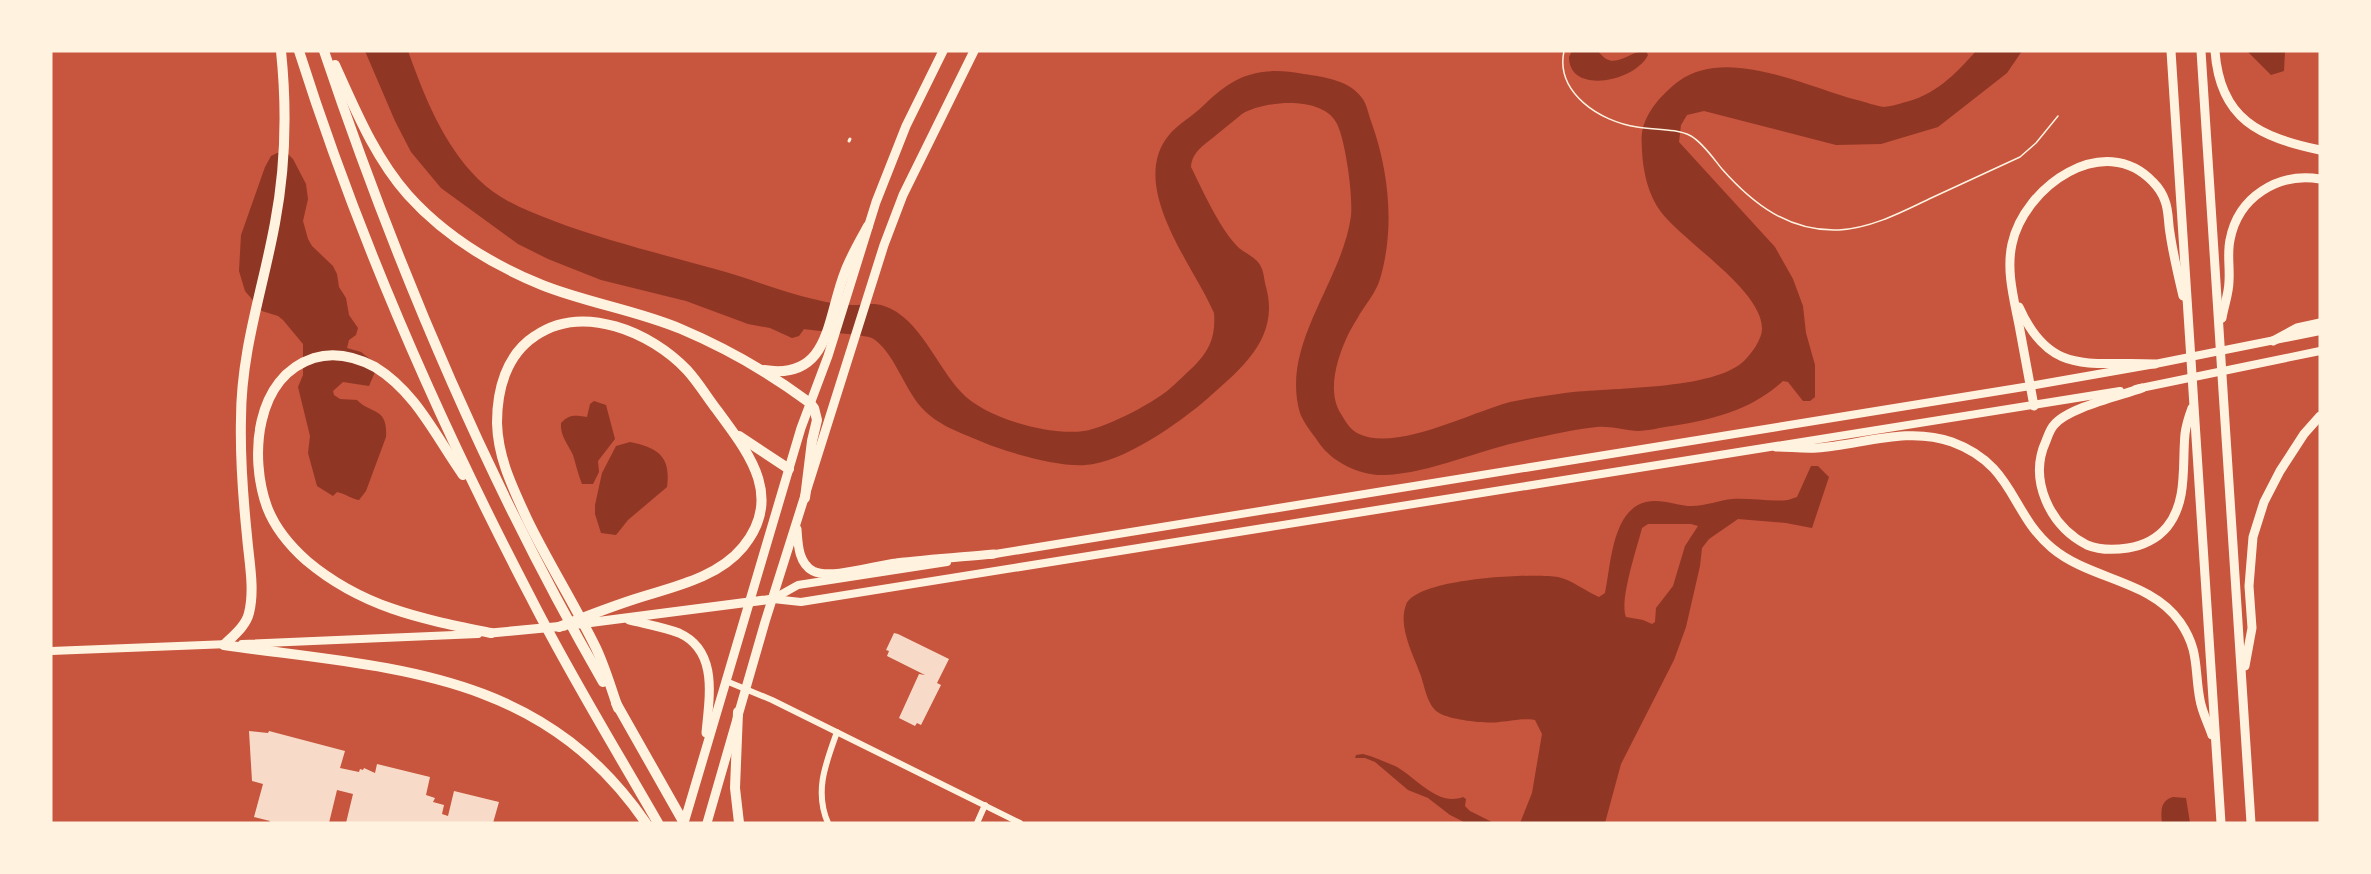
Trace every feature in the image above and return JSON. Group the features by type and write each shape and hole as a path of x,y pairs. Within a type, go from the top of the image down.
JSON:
{"highway":[{"path":"224,645 243,626 249,616 251,595 240,432 243,382 252,320 275,225 280,193 285,114 280,51"},
{"path":"299,51 335,158 392,303 436,405 481,500 561,656 658,822"},
{"path":"326,51 379,152 407,194 437,224 492,262 543,285 680,328 759,369 810,403 817,420 805,498"},
{"path":"326,51 359,156 433,342 509,506 592,651 618,708 684,823"},
{"path":"759,369 776,372 797,369 818,353 828,339 845,285 845,271 868,226"},
{"path":"559,627 696,579 724,564 742,548 754,529 759,515 760,487 752,461 736,434 689,371 673,357 637,334 596,322 560,324 543,330 529,340 508,366 502,381 499,400 498,439 506,475 561,595"},
{"path":"481,500 438,439 428,420 402,388 373,366 359,360 333,355 307,361 292,369 271,396 260,432 258,459 267,507 277,527 289,543 306,560 338,584 374,603 414,617 490,633"},
{"path":"736,434 789,469"},
{"path":"224,645 373,664 423,675 492,697 534,716 569,740 616,784 646,823"},
{"path":"738,712 735,788 739,823"}],"main road":[{"path":"868,226 906,126 943,51"},
{"path":"707,823 745,689 869,291 903,195 974,51"},
{"path":"2171,51 2221,823"},
{"path":"2201,51 2251,823"},
{"path":"2215,51 2221,84 2232,105 2248,123 2263,134 2279,140 2320,150"},
{"path":"2034,406 2012,292 2010,269 2012,244 2018,224 2029,206 2058,177 2075,168 2096,162 2121,163 2140,171 2154,183 2166,203 2178,274 2189,318"},
{"path":"2219,329 2229,284 2230,240 2240,212 2260,192 2272,184 2296,178 2320,179"},
{"path":"2012,292 2026,322 2037,338 2053,353 2071,362 2088,364 2106,365 2124,362 2155,364"},
{"path":"2273,341 2297,328 2320,323"},
{"path":"773,599 798,585 2030,386 2320,331"},
{"path":"684,823 828,339"},
{"path":"51,651 490,633 559,627 773,599 801,602 2034,406 2142,388 2320,351"},
{"path":"2142,388 2069,413 2054,425 2042,449 2040,485 2050,510 2066,532 2089,546 2114,550 2142,546 2166,527 2179,505 2183,486 2185,431 2194,400"},
{"path":"2242,680 2252,628 2249,586 2253,537 2265,502 2280,471 2304,434 2320,416"},
{"path":"1776,447 1816,448 1906,435 1951,441 1985,459 2001,475 2035,529 2049,546 2078,566 2157,600 2179,621 2190,639 2196,658 2200,701 2216,748"},
{"path":"797,524 799,551 802,559 810,569 820,573 994,554"},
{"path":"624,619 677,632 691,641 704,658 711,691 704,756"}],"street":[{"path":"726,681 837,732 1020,823"},
{"path":"828,823 822,805 821,779 837,732"},
{"path":"977,823 985,805"}],"path":[{"path":"1564,51 1562,67 1566,82 1575,95 1596,113 1621,124 1680,132 1692,137 1749,198 1778,217 1808,227 1838,230 1873,224 2020,157 2036,143 2058,116"}],"shaded area":[{"path":"365,51 408,51 428,103 455,151 478,179 495,193 514,204 594,235 801,296 838,304 884,306 896,312 917,331 952,382 971,401 985,410 1018,423 1036,428 1070,432 1105,425 1156,399 1198,362 1212,337 1214,313 1168,225 1160,201 1156,178 1158,155 1169,135 1215,94 1238,79 1249,75 1274,71 1336,80 1357,92 1367,107 1383,161 1389,221 1385,260 1380,279 1346,339 1335,374 1334,395 1338,408 1356,432 1375,438 1393,438 1434,428 1524,399 1584,391 1660,386 1710,377 1730,370 1748,357 1762,333 1759,314 1737,283 1661,212 1647,183 1642,151 1644,125 1656,104 1679,81 1698,71 1720,67 1743,68 1767,72 1886,107 1914,100 1934,90 1952,76 1976,51 2022,51 2007,73 1938,127 1881,144 1836,145 1704,111 1687,115 1681,125 1679,142 1775,247 1793,279 1803,306 1806,333 1815,365 1815,397 1810,401 1803,401 1788,382 1783,381 1745,406 1703,420 1641,431 1588,428 1510,444 1420,470 1376,475 1348,467 1325,450 1300,413 1296,387 1298,363 1305,338 1336,265 1351,216 1350,184 1341,135 1331,116 1321,109 1294,103 1279,103 1252,109 1242,114 1203,146 1196,153 1192,162 1191,167 1223,228 1236,245 1255,259 1262,270 1269,305 1268,322 1255,350 1233,376 1207,399 1150,440 1133,450 1100,463 1074,465 1032,458 1003,450 941,423 921,407 886,351 872,338 804,329 799,336 792,338 770,328 748,324 686,301 601,280 548,259 518,244 441,188 411,152"},
{"path":"1572,51 1598,51 1604,57 1615,61 1639,52 1646,51 1648,55 1641,64 1617,78 1591,80 1580,77 1572,69 1569,57"},
{"path":"2247,51 2285,51 2284,71 2271,75"},
{"path":"286,152 293,159 306,184 308,199 303,221 308,239 312,246 333,266 339,287 346,298 349,315 358,328 356,335 349,340 347,348 361,352 376,364 369,386 343,382 333,391 334,395 340,399 357,400 378,413 382,416 386,427 386,437 366,491 359,500 337,492 333,496 317,486 308,453 310,436 298,387 303,375 303,344 283,320 262,311 245,291 239,271 241,235 265,167 271,156"},
{"path":"594,401 606,405 615,439 598,461 599,472 593,484 582,484 573,455 563,436 561,423 573,416 587,417 590,404"},
{"path":"630,442 649,447 661,456 667,468 667,487 628,520 616,535 601,533 595,514 595,505 602,473 616,446"},
{"path":"1811,466 1818,466 1829,477 1812,528 1786,523 1738,519 1709,539 1702,548 1686,627 1674,660 1621,764 1605,823 1520,823 1532,793 1542,734 1535,720 1478,722 1453,718 1436,711 1429,701 1407,639 1404,622 1406,605 1414,596 1452,583 1525,576 1563,578 1599,597 1605,593 1615,540 1620,527 1635,507 1652,501 1692,506 1733,499 1788,500 1797,497","holes":["1648,524 1698,526 1685,546 1673,586 1656,608 1655,622 1652,624 1626,617 1624,609 1627,587 1642,528"]},
{"path":"1363,754 1395,766 1444,798 1463,797 1466,799 1465,806 1470,811 1494,823 1466,823 1450,815 1428,798 1408,790 1375,762 1365,758 1355,758 1356,755"},
{"path":"2173,797 2186,798 2190,823 2162,823 2164,804"}],"building":[{"path":"894,633 949,659 937,683 941,685 921,725 917,723 915,726 899,718 919,674 925,675 887,656 889,651 886,650"},
{"path":"249,731 268,733 269,731 345,751 340,768 359,772 364,768 375,773 377,764 430,777 426,795 435,798 433,802 444,805 442,814 448,816 454,791 499,802 493,823 346,823 353,794 337,790 329,823 269,823 270,821 254,817 263,784 252,781"}]}
